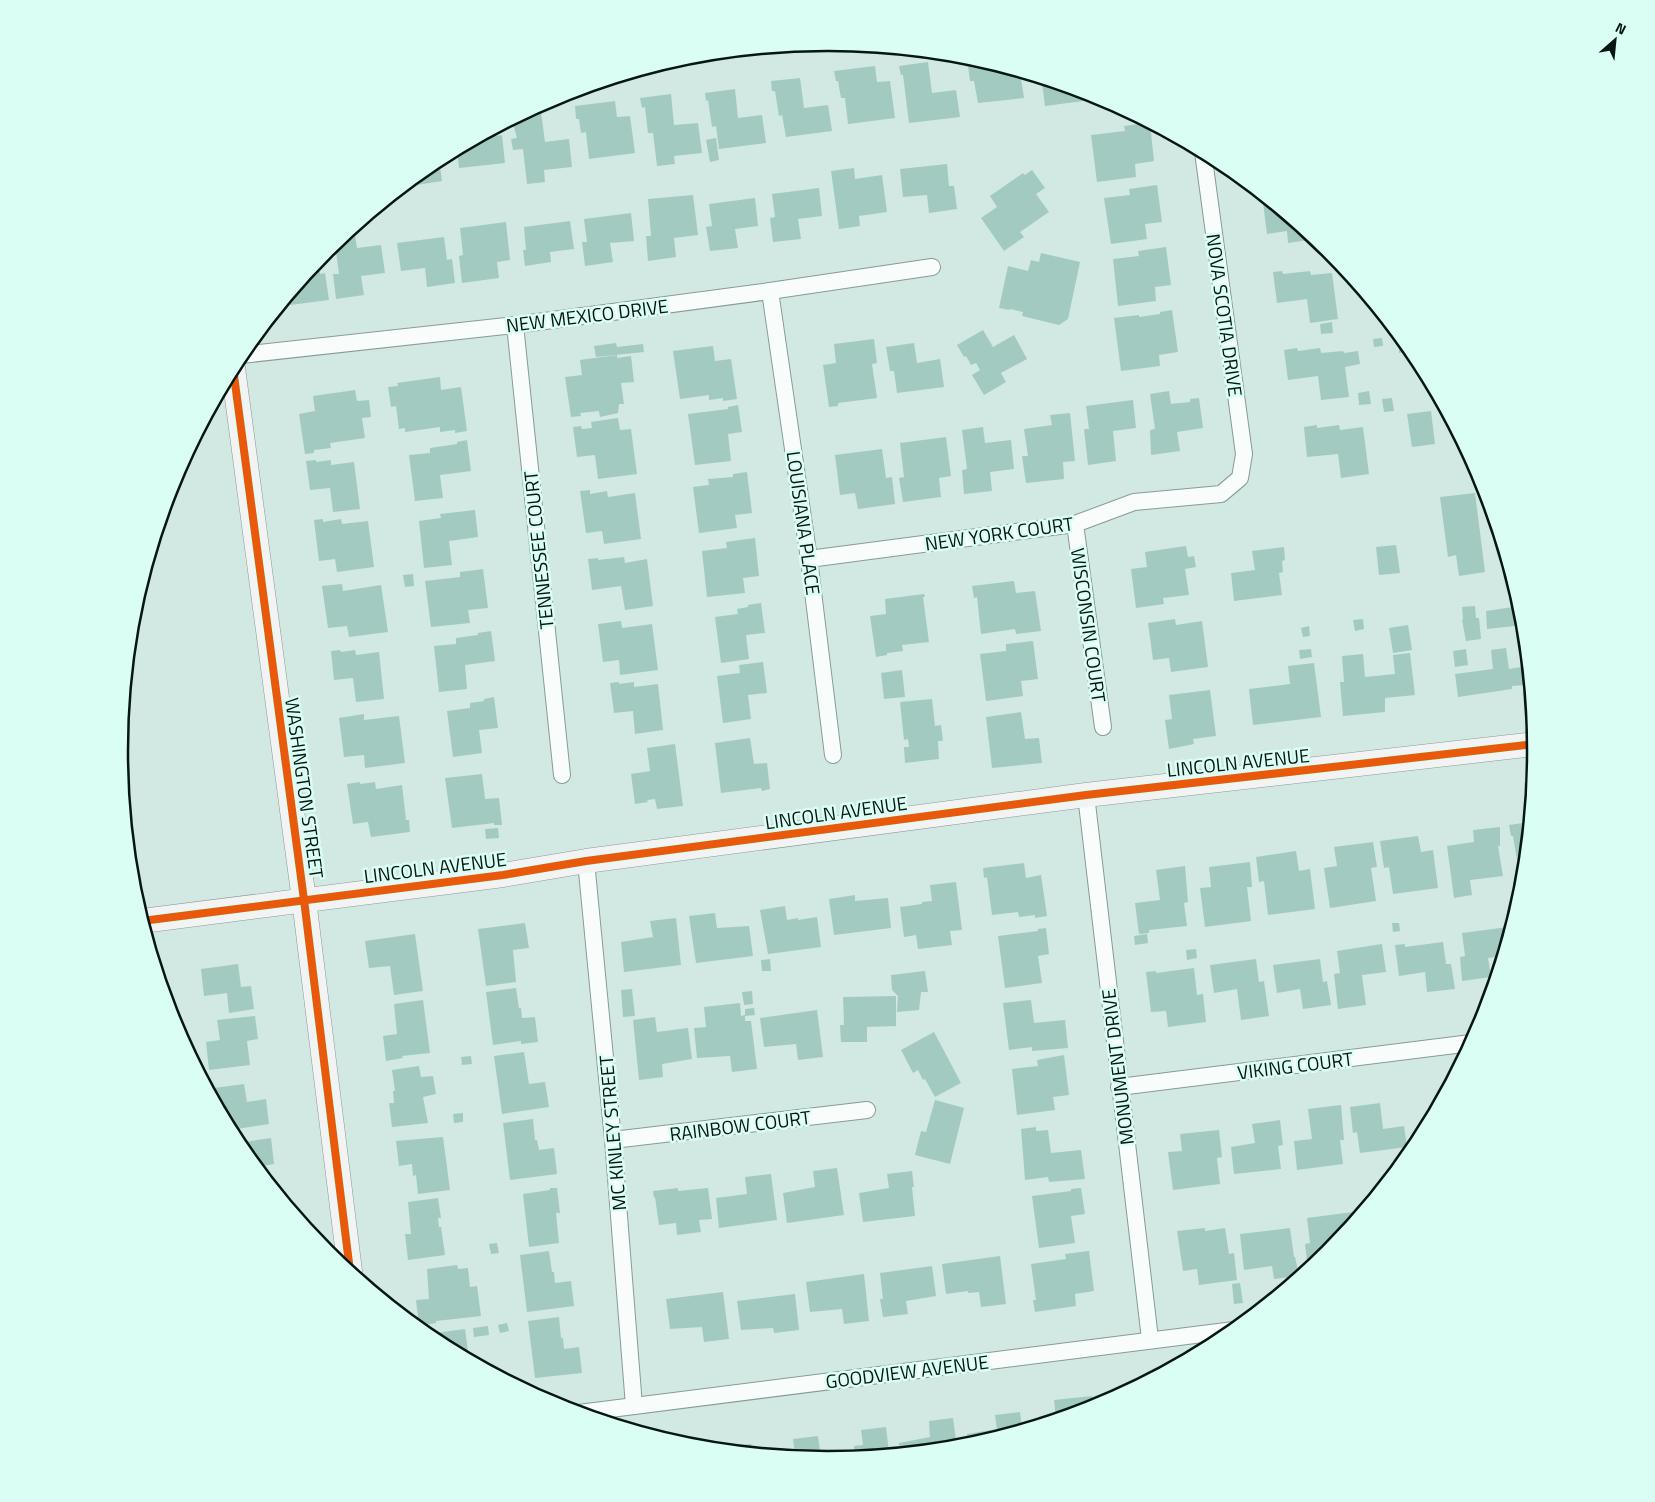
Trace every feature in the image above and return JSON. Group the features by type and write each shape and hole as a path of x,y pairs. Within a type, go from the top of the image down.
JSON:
{"street":[{"name":"NOVA SCOTIA DRIVE","path":"1204,162 1244,454 1240,478"},
{"name":"NEW MEXICO DRIVE","path":"252,353 515,325 932,267"},
{"name":"LOUISIANA PLACE","path":"770,291 810,558 833,755"},
{"name":"TENNESSEE COURT","path":"515,325 562,775"},
{"name":"WASHINGTON STREET","path":"235,380 304,900 349,1261"},
{"name":"NEW YORK COURT","path":"810,558 1075,524 1134,502 1221,494 1240,478"},
{"name":"WISCONSIN COURT","path":"1075,524 1103,726"},
{"name":"LINCOLN AVENUE","path":"149,920 503,875 586,861 1086,795 1527,745"},
{"name":"MONUMENT DRIVE","path":"1086,795 1150,1339"},
{"name":"MC KINLEY STREET","path":"586,861 613,1140 634,1406"},
{"name":"VIKING COURT","path":"1119,1086 1462,1044"},
{"name":"RAINBOW COURT","path":"613,1140 867,1110"},
{"name":"GOODVIEW AVENUE","path":"594,1410 1218,1332"}],"building":[{"path":"928,62 932,93 956,90 960,117 909,123 903,75 901,75 899,66"},
{"path":"966,65 1021,79 1024,98 978,103 974,81 970,81 968,66"},
{"path":"875,66 877,82 890,81 895,118 848,124 845,98 841,98 834,71"},
{"path":"800,78 804,108 828,105 832,131 786,137 782,115 779,116 775,91 772,91 771,81"},
{"path":"1042,85 1084,101 1045,106"},
{"path":"735,89 738,118 762,115 766,143 719,149 716,126 712,127 708,100 706,101 705,93"},
{"path":"671,94 674,125 698,123 702,153 674,156 675,164 657,166 653,133 648,133 645,107 642,108 640,98"},
{"path":"615,101 617,117 630,116 635,153 589,159 586,132 581,133 579,119 576,119 575,106"},
{"path":"541,113 545,142 569,139 572,167 544,170 545,182 527,184 523,149 513,150 511,139 517,138 514,125"},
{"path":"1139,124 1151,131 1154,161 1135,164 1136,177 1097,182 1091,135 1125,131 1124,126"},
{"path":"502,135 505,163 459,168 458,157 494,136"},
{"path":"716,138 719,160 710,162 706,140"},
{"path":"947,164 949,186 954,186 957,209 929,213 927,195 903,197 900,169"},
{"path":"440,168 442,181 417,185"},
{"path":"854,168 855,179 882,175 887,212 859,216 860,226 839,229 831,171"},
{"path":"1032,170 1045,188 1036,194 1049,212 1020,232 1024,237 1004,251 981,218 997,207 990,196 1023,173 1025,175"},
{"path":"1157,185 1162,222 1145,224 1147,239 1111,244 1104,198 1130,195 1129,189"},
{"path":"819,188 822,216 798,219 801,239 773,242 770,218 775,217 772,194"},
{"path":"693,195 698,235 674,238 676,257 648,261 646,236 651,236 648,199"},
{"path":"755,198 758,226 735,229 738,248 710,251 706,227 712,226 709,204"},
{"path":"1263,204 1305,240 1288,243 1287,231 1267,234"},
{"path":"631,213 634,241 610,243 613,262 585,266 582,242 587,242 584,219"},
{"path":"570,221 574,249 550,252 551,262 525,266 523,250 526,250 524,227"},
{"path":"506,222 510,260 497,262 499,278 462,283 459,256 463,255 460,228"},
{"path":"355,235 357,248 381,245 385,273 361,276 364,295 336,299 333,274 339,274 336,253"},
{"path":"444,237 447,260 452,259 455,283 427,287 425,268 401,271 397,243"},
{"path":"1166,247 1171,285 1155,287 1156,301 1118,306 1113,259 1139,256 1138,251"},
{"path":"1041,253 1080,262 1068,319 1059,325 1022,316 1023,312 999,308 1008,266 1028,271 1031,260 1039,262"},
{"path":"319,270 320,274 325,273 329,300 290,305"},
{"path":"1282,271 1283,274 1310,271 1311,275 1332,273 1338,319 1310,323 1307,299 1277,303 1273,272"},
{"path":"1172,310 1178,352 1159,355 1160,366 1121,371 1114,318 1139,315 1139,317"},
{"path":"1332,322 1333,333 1321,334 1320,324"},
{"path":"983,330 993,347 1014,335 1027,359 1001,373 1006,382 984,395 972,375 980,370 976,363 971,365 957,345"},
{"path":"1382,338 1383,346 1374,347 1373,339"},
{"path":"874,339 877,363 872,364 877,398 838,403 838,406 829,407 823,365 836,363 834,344"},
{"path":"616,343 617,347 643,344 644,352 596,357 594,346"},
{"path":"914,343 917,363 940,359 944,387 897,393 894,371 890,371 886,347"},
{"path":"713,346 715,361 731,359 737,399 709,400 709,395 680,399 673,351"},
{"path":"1297,348 1298,351 1320,348 1321,353 1358,351 1360,364 1345,367 1349,397 1321,400 1318,376 1288,380 1284,350"},
{"path":"617,355 617,358 631,356 634,382 621,383 624,404 619,404 618,413 600,417 599,411 580,413 581,416 571,417 565,377 582,375 580,360"},
{"path":"440,377 441,390 461,387 467,431 455,433 455,430 440,432 440,427 405,432 405,428 399,429 396,406 391,407 388,387 398,386 397,383"},
{"path":"355,390 357,401 369,400 371,417 362,418 365,438 330,443 331,448 314,450 314,453 305,454 299,414 315,411 313,396"},
{"path":"1169,391 1171,404 1190,402 1190,399 1199,398 1203,428 1177,432 1180,451 1151,455 1150,430 1155,429 1150,394"},
{"path":"1369,391 1371,404 1359,405 1358,393"},
{"path":"1392,398 1394,411 1384,412 1382,399"},
{"path":"1133,400 1136,428 1113,431 1116,461 1088,465 1084,429 1089,429 1086,406"},
{"path":"738,405 742,432 728,434 731,461 695,465 688,414 728,409 728,407"},
{"path":"1431,411 1435,444 1412,447 1407,414"},
{"path":"1070,413 1075,461 1063,462 1064,479 1026,483 1022,456 1028,456 1024,429 1052,425 1050,415"},
{"path":"618,418 620,430 631,429 637,474 598,479 595,455 577,457 573,427 581,426 582,429 592,428 591,422"},
{"path":"1317,425 1317,428 1339,425 1340,430 1363,427 1369,474 1341,478 1338,454 1307,457 1304,427"},
{"path":"983,427 985,443 1011,440 1014,469 990,472 992,491 964,494 962,470 967,469 962,430"},
{"path":"946,437 951,476 939,478 941,497 903,502 899,478 904,477 900,443"},
{"path":"467,440 471,471 440,475 443,498 415,501 409,455 430,453 430,448 457,444 457,442"},
{"path":"882,449 886,478 892,477 895,504 858,509 855,493 840,495 835,455"},
{"path":"316,460 316,462 331,460 331,465 354,462 360,509 333,512 330,488 310,490 306,461"},
{"path":"747,472 752,513 735,515 737,528 699,533 693,487 709,485 708,479 733,477 733,474"},
{"path":"590,490 590,494 607,491 608,497 635,493 641,539 604,544 602,531 586,533 580,491"},
{"path":"1475,493 1485,572 1459,576 1456,555 1448,557 1440,497"},
{"path":"475,510 478,537 449,541 452,565 424,568 419,521 441,518 440,514"},
{"path":"323,519 323,522 341,519 342,524 368,521 374,567 337,572 335,559 319,561 314,520"},
{"path":"755,538 759,576 743,578 745,593 707,597 702,551 727,548 726,542"},
{"path":"1396,545 1400,573 1379,575 1376,547"},
{"path":"1186,546 1188,557 1194,556 1196,567 1185,569 1189,595 1163,598 1164,604 1136,608 1131,569 1147,567 1145,552"},
{"path":"1284,547 1285,560 1282,561 1283,572 1279,573 1282,595 1234,601 1231,573 1255,570 1252,551"},
{"path":"624,557 625,563 647,559 653,606 625,610 621,586 592,590 588,559 598,558 598,560"},
{"path":"483,569 488,608 468,610 470,623 431,627 425,581 460,577 460,572"},
{"path":"413,574 414,586 405,587 403,575"},
{"path":"1014,581 1016,593 1035,591 1041,631 1016,634 1015,629 981,634 977,597 974,598 972,586"},
{"path":"342,584 343,591 381,585 388,632 349,637 347,626 328,628 322,586"},
{"path":"924,594 929,642 902,645 903,651 887,653 887,655 876,657 870,616 886,614 885,599"},
{"path":"761,603 765,633 746,635 749,659 721,663 715,617 738,614 737,609"},
{"path":"1475,606 1476,618 1479,618 1481,639 1466,641 1462,620 1462,607"},
{"path":"1512,607 1516,626 1487,629 1486,611"},
{"path":"1175,619 1176,625 1202,621 1208,667 1171,672 1169,658 1153,660 1148,623"},
{"path":"1363,619 1364,629 1355,631 1353,620"},
{"path":"621,621 622,628 652,624 658,670 620,675 619,660 603,662 598,624"},
{"path":"1408,625 1412,650 1393,653 1389,628"},
{"path":"1309,626 1310,636 1303,637 1301,628"},
{"path":"491,631 495,661 465,665 467,689 439,692 434,646 456,644 456,638"},
{"path":"1033,641 1038,679 1021,681 1023,696 986,701 980,654 1006,651 1006,644"},
{"path":"1506,648 1509,669 1522,667 1524,685 1512,686 1512,689 1458,697 1455,674 1493,669 1491,650"},
{"path":"1311,649 1312,657 1300,659 1299,650"},
{"path":"1466,649 1468,665 1455,667 1453,651"},
{"path":"340,650 341,652 355,650 356,655 379,652 384,699 356,702 353,678 334,680 331,651"},
{"path":"1410,653 1415,695 1385,698 1385,712 1343,716 1340,682 1344,682 1342,656 1363,654 1365,677 1395,674 1393,655"},
{"path":"763,662 767,693 748,695 751,719 723,723 717,676 740,673 739,665"},
{"path":"1314,663 1321,717 1253,725 1249,689 1290,684 1288,666"},
{"path":"902,670 905,697 884,699 881,673"},
{"path":"619,682 619,684 634,682 634,687 658,684 663,730 635,734 633,711 614,713 610,683"},
{"path":"1210,690 1216,736 1193,739 1194,744 1169,749 1165,720 1172,719 1169,695"},
{"path":"494,697 498,728 479,730 482,753 453,757 447,711 470,708 470,703"},
{"path":"932,699 935,726 941,725 943,741 938,741 939,759 905,763 904,747 909,747 908,739 904,740 900,702"},
{"path":"1021,712 1025,739 1039,738 1042,763 992,768 986,717"},
{"path":"364,714 364,720 399,716 405,763 365,768 364,755 344,757 339,718"},
{"path":"750,738 754,764 767,763 770,789 762,791 761,788 721,793 715,743"},
{"path":"675,744 683,806 657,809 655,799 635,804 631,774 650,771 647,748"},
{"path":"482,774 485,799 499,798 502,825 494,825 494,823 452,828 445,778"},
{"path":"360,782 360,784 375,782 376,789 402,785 406,820 409,820 410,832 371,837 368,822 353,824 347,784"},
{"path":"1523,823 1518,860 1517,860 1509,825"},
{"path":"1500,827 1500,846 1498,846 1503,876 1470,880 1472,895 1454,898 1447,846 1474,842 1473,830"},
{"path":"498,828 499,838 486,839 485,829"},
{"path":"1418,836 1421,852 1433,850 1438,888 1393,894 1389,867 1384,868 1380,841"},
{"path":"1373,842 1377,867 1371,868 1376,901 1330,908 1324,868 1337,866 1334,847"},
{"path":"1296,851 1299,871 1310,869 1315,909 1268,915 1264,881 1259,882 1256,857"},
{"path":"1250,862 1252,887 1247,887 1251,921 1205,927 1200,888 1211,887 1209,867"},
{"path":"1024,863 1026,878 1041,875 1047,916 1035,918 1035,915 1019,917 1018,912 992,915 987,877 984,878 983,868"},
{"path":"1185,866 1188,902 1184,903 1187,926 1149,930 1149,933 1139,934 1135,903 1160,900 1156,870"},
{"path":"956,882 962,930 950,931 952,945 918,949 916,935 904,937 900,907 932,901 930,885"},
{"path":"855,895 855,901 888,898 891,928 834,935 829,899"},
{"path":"785,906 787,920 817,917 821,947 768,954 760,910"},
{"path":"715,913 717,928 749,926 753,956 696,963 689,916"},
{"path":"676,918 681,965 624,972 621,942 653,937 650,921"},
{"path":"525,923 529,948 513,950 516,982 486,986 478,929"},
{"path":"1392,923 1399,923 1400,931 1393,932"},
{"path":"1046,928 1049,954 1038,956 1042,983 1005,988 998,936 1038,931 1038,929"},
{"path":"1504,928 1496,957 1488,958 1490,977 1462,981 1460,957 1465,956 1462,933"},
{"path":"415,934 423,991 394,995 390,966 369,968 365,941"},
{"path":"1147,934 1148,943 1135,945 1134,936"},
{"path":"1443,942 1446,964 1451,964 1455,989 1427,992 1425,972 1399,976 1395,945 1405,944 1405,947"},
{"path":"1382,944 1386,972 1362,975 1366,1005 1338,1009 1334,974 1340,973 1337,951"},
{"path":"1196,949 1197,958 1187,960 1186,950"},
{"path":"770,959 771,971 762,971 761,960"},
{"path":"1256,959 1259,982 1264,981 1269,1016 1241,1020 1237,989 1214,993 1210,965"},
{"path":"1320,959 1323,982 1327,981 1331,1005 1303,1009 1300,989 1277,993 1273,965"},
{"path":"238,964 241,987 251,986 254,1009 229,1013 227,993 204,996 201,969"},
{"path":"1194,968 1197,995 1203,994 1206,1022 1168,1027 1166,1011 1151,1012 1146,972 1156,971 1156,973"},
{"path":"925,971 928,992 921,992 919,1010 897,1012 898,996 892,990 891,975"},
{"path":"516,988 522,1018 535,1017 538,1042 521,1044 521,1041 493,1045 486,992"},
{"path":"632,989 635,1016 623,1017 621,990"},
{"path":"752,991 753,1004 744,1005 742,992"},
{"path":"896,996 896,1026 867,1027 867,1042 841,1042 840,1025 844,1025 843,997"},
{"path":"423,1000 430,1053 402,1056 403,1058 386,1061 383,1036 397,1034 394,1004"},
{"path":"1031,1000 1034,1023 1065,1020 1068,1048 1032,1051 1032,1047 1009,1050 1003,1003"},
{"path":"740,1003 741,1016 745,1015 745,1021 751,1021 757,1069 732,1072 730,1056 697,1058 694,1028 706,1027 704,1007"},
{"path":"754,1008 755,1015 745,1016 745,1009"},
{"path":"817,1010 823,1057 798,1060 796,1044 764,1047 760,1018"},
{"path":"255,1016 258,1039 247,1041 250,1065 209,1070 206,1042 220,1040 217,1020"},
{"path":"655,1017 657,1032 688,1028 692,1059 662,1064 663,1077 639,1080 633,1020"},
{"path":"934,1032 961,1083 935,1097 918,1070 913,1073 901,1050"},
{"path":"524,1052 529,1084 545,1082 549,1107 502,1114 494,1056"},
{"path":"1064,1055 1069,1095 1053,1097 1055,1110 1017,1115 1012,1069 1038,1066 1037,1060"},
{"path":"471,1056 472,1064 462,1065 461,1057"},
{"path":"419,1066 421,1077 433,1076 436,1094 423,1097 428,1123 392,1127 389,1103 394,1103 393,1091 395,1091 392,1070"},
{"path":"244,1084 247,1102 266,1099 269,1124 239,1129 214,1088"},
{"path":"935,1100 964,1108 950,1164 915,1155 921,1131 926,1132"},
{"path":"1380,1103 1383,1129 1404,1126 1407,1144 1404,1147 1360,1153 1357,1132 1353,1133 1350,1107"},
{"path":"1341,1105 1344,1140 1340,1140 1343,1164 1297,1170 1294,1141 1312,1139 1308,1109"},
{"path":"463,1113 463,1122 454,1123 453,1114"},
{"path":"533,1119 535,1140 537,1140 539,1150 554,1148 557,1174 510,1180 503,1123"},
{"path":"1280,1120 1283,1145 1278,1146 1281,1169 1234,1174 1231,1147 1255,1143 1252,1124"},
{"path":"1036,1127 1036,1131 1048,1130 1051,1153 1081,1150 1085,1179 1049,1182 1048,1177 1025,1180 1021,1129"},
{"path":"1219,1130 1222,1157 1217,1158 1220,1184 1173,1190 1168,1152 1182,1151 1180,1134"},
{"path":"443,1137 450,1190 418,1194 416,1175 413,1176 412,1164 399,1166 396,1141"},
{"path":"271,1138 274,1164 264,1166 247,1142"},
{"path":"837,1168 844,1215 787,1223 783,1193 815,1187 813,1171"},
{"path":"912,1171 915,1216 863,1222 859,1193 889,1188 887,1174"},
{"path":"771,1174 777,1220 719,1228 716,1198 747,1194 745,1177"},
{"path":"550,1188 557,1188 560,1213 556,1213 559,1243 529,1247 523,1194 550,1190"},
{"path":"678,1188 678,1191 708,1188 712,1219 699,1220 701,1232 677,1235 676,1223 659,1225 653,1191"},
{"path":"1081,1188 1085,1214 1071,1216 1075,1243 1039,1248 1032,1196"},
{"path":"438,1198 441,1218 438,1218 439,1227 441,1227 445,1255 408,1260 405,1234 411,1234 408,1202"},
{"path":"1353,1212 1307,1260 1305,1244 1310,1243 1307,1218"},
{"path":"1205,1228 1205,1231 1225,1228 1229,1254 1234,1253 1237,1280 1199,1285 1197,1269 1183,1271 1177,1231"},
{"path":"1290,1228 1298,1269 1289,1277 1274,1279 1272,1266 1244,1270 1240,1234"},
{"path":"497,1243 499,1253 491,1254 489,1244"},
{"path":"549,1251 555,1283 571,1281 574,1306 527,1312 520,1255"},
{"path":"1089,1251 1094,1291 1075,1294 1076,1306 1035,1312 1033,1300 1036,1300 1031,1264 1066,1259 1065,1254"},
{"path":"1000,1256 1006,1304 981,1307 979,1292 968,1293 968,1291 946,1294 942,1264"},
{"path":"457,1265 458,1269 468,1268 470,1287 477,1286 481,1316 436,1321 436,1323 427,1325 418,1318 416,1300 429,1299 427,1269"},
{"path":"932,1266 936,1296 906,1301 908,1314 883,1317 880,1299 883,1299 880,1273"},
{"path":"864,1274 869,1321 844,1324 842,1309 810,1312 806,1282"},
{"path":"1240,1283 1243,1303 1234,1304 1232,1284"},
{"path":"723,1292 729,1339 704,1342 702,1327 670,1329 666,1299"},
{"path":"795,1294 799,1330 774,1333 773,1328 741,1330 737,1301"},
{"path":"559,1317 564,1349 579,1347 582,1373 535,1378 528,1321"},
{"path":"507,1323 509,1331 500,1333 498,1325"},
{"path":"488,1326 489,1335 474,1337 473,1328"},
{"path":"465,1329 468,1351 439,1333"},
{"path":"1092,1396 1092,1398 1055,1413 1054,1400"},
{"path":"1020,1412 1021,1423 967,1436 967,1434 997,1429 995,1415"},
{"path":"953,1418 956,1438 899,1447 899,1443 930,1437 929,1421"},
{"path":"886,1427 888,1448 837,1451 854,1449 854,1446 863,1445 861,1430"},
{"path":"818,1436 820,1451 794,1450 793,1439"}],"cycle path":[{"path":"235,380 304,900 349,1261"},
{"path":"149,920 503,875 586,861 1086,795 1527,745"}]}
